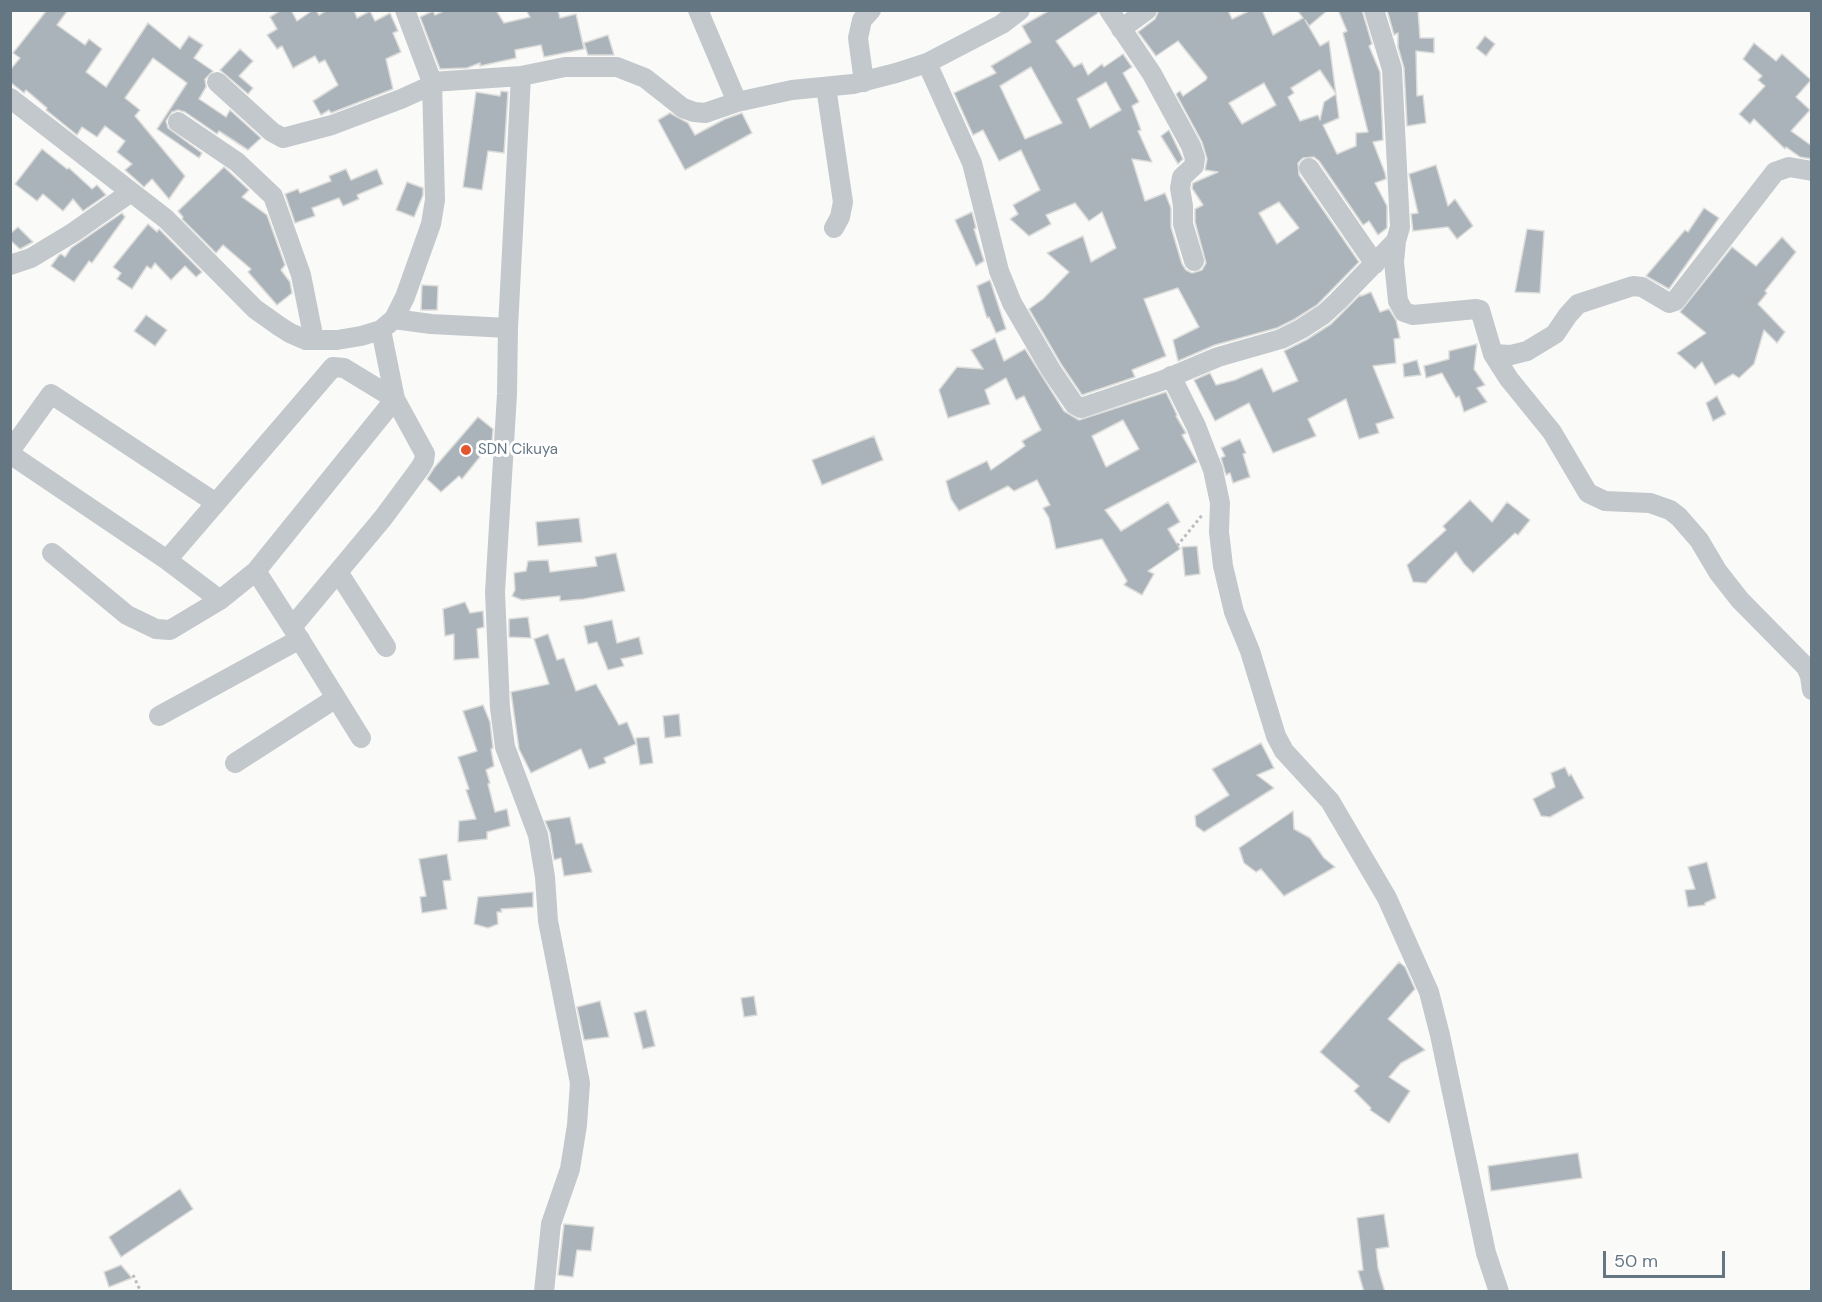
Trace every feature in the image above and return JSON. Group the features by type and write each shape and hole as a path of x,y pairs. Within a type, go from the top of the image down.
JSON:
{"street":[{"path":"159,716 296,633 338,572 383,518 424,461 424,454 395,399 388,324 405,297 431,224 435,200 432,83 405,10"},
{"path":"698,10 737,102"},
{"path":"864,82 858,38 862,20 871,10"},
{"path":"217,82 272,132 283,138 332,125 401,99 432,83 521,75 565,67 617,67 645,78 688,111 705,113 737,102 792,90 864,82 927,63 1002,24 1020,10"},
{"path":"1109,10 1152,74 1191,146 1195,158 1194,166 1182,177 1180,183 1183,206 1182,224 1194,261"},
{"path":"1121,29 1147,10"},
{"path":"1374,10 1392,69 1400,227 1394,262 1398,301 1404,312 1413,315 1480,310 1493,354 1509,379 1551,432 1588,493 1605,501 1650,503 1679,516 1699,540 1718,572 1740,600 1806,667 1812,690"},
{"path":"927,63 972,163 999,271 1012,303 1051,370 1074,404 1083,408 1218,357 1281,339 1302,329 1324,314 1396,241"},
{"path":"521,75 508,328 507,394 495,592 500,708 506,747 538,835 545,877 548,921 580,1083 577,1125 570,1169 551,1224 544,1292"},
{"path":"826,87 843,202 840,217 834,228"},
{"path":"10,98 166,219 255,309 290,333 306,340 337,340 388,324 508,328"},
{"path":"178,122 237,162 273,196 301,275 315,340"},
{"path":"1493,354 1511,355 1527,351 1555,334 1578,304 1633,286 1642,286 1669,303 1675,301 1775,172 1789,167 1812,171"},
{"path":"1309,168 1375,264"},
{"path":"10,265 31,258 74,232 131,192"},
{"path":"168,560 333,367 344,368 395,399"},
{"path":"1172,376 1196,426 1213,470 1220,503 1219,532 1222,555 1234,612 1250,651 1276,736 1284,751 1330,801 1387,898 1429,992 1486,1253 1499,1292"},
{"path":"216,503 51,394 10,452 168,560 220,600"},
{"path":"52,552 127,615 156,629 170,630 220,600 256,571 395,399"},
{"path":"256,571 361,738"},
{"path":"338,572 386,647"},
{"path":"235,764 336,698"}],"path":[{"path":"1177,546 1199,517 1220,503"},
{"path":"134,1275 141,1292"}],"building":[{"path":"47,10 68,10 57,25 85,45 89,39 102,49 86,72 106,87 148,23 180,49 189,36 203,45 194,58 213,71 205,79 206,87 199,99 226,117 230,110 261,138 248,150 219,131 217,134 185,112 178,110 172,112 166,121 168,128 202,153 199,158 157,129 187,83 153,58 125,98 140,110 135,116 185,176 169,199 152,179 144,187 125,170 132,164 117,152 125,141 105,126 97,137 82,127 77,135 26,90 24,93 10,82 10,70 20,58 13,53"},
{"path":"281,10 291,10 297,21 313,10 316,10 319,15 327,10 354,10 357,18 370,11 375,21 390,13 398,31 393,33 401,52 386,59 393,89 331,113 329,110 321,115 313,101 338,85 325,60 319,63 315,56 293,68 282,46 277,49 267,35 277,29 270,17"},
{"path":"446,10 496,10 504,23 530,17 526,10 558,10 560,18 576,14 584,49 544,57 541,45 515,50 516,58 480,66 480,63 467,68 440,69 420,17 433,11 435,15"},
{"path":"1050,10 1097,10 1098,13 1056,41 1074,67 1082,63 1088,75 1102,64 1104,67 1123,54 1132,67 1123,73 1139,102 1132,106 1141,130 1138,131 1152,162 1132,159 1145,201 1165,193 1171,208 1171,227 1182,264 1192,273 1202,270 1206,263 1195,222 1195,209 1203,205 1192,188 1193,183 1218,172 1205,170 1207,159 1202,142 1176,94 1180,91 1183,96 1207,77 1178,41 1156,56 1138,32 1155,19 1159,10 1228,10 1232,19 1251,10 1262,10 1273,35 1303,18 1297,10 1328,10 1309,26 1305,20 1320,46 1329,41 1336,94 1339,118 1323,125 1337,154 1356,146 1356,133 1368,132 1343,33 1347,31 1338,10 1362,10 1372,44 1369,46 1380,72 1383,140 1373,142 1386,179 1375,183 1387,206 1387,228 1378,235 1369,221 1363,225 1319,161 1314,157 1303,158 1298,163 1299,175 1359,262 1317,305 1295,319 1277,328 1215,345 1178,361 1173,340 1199,327 1178,288 1144,299 1166,356 1132,370 1135,377 1082,395 1029,309 1043,299 1069,272 1047,253 1083,236 1091,262 1116,248 1102,212 1089,221 1075,203 1046,215 1051,224 1029,236 1010,219 1018,214 1013,205 1040,190 1021,150 999,161 983,130 973,135 954,93 996,73 991,66 1031,42 1022,26","holes":["1031,67 1062,123 1025,139 1000,86","1320,70 1336,94 1324,102 1320,120 1318,115 1300,121 1288,97 1294,93 1291,88","1106,82 1121,110 1090,128 1077,99","1264,83 1276,105 1242,124 1229,103","1279,202 1299,228 1277,244 1259,213"]},
{"path":"1387,10 1418,10 1420,38 1434,38 1434,53 1416,51 1417,96 1423,95 1426,123 1407,126 1404,68 1398,47 1398,33 1394,35"},
{"path":"608,35 614,55 588,55 584,43"},
{"path":"1485,36 1495,44 1486,56 1476,48"},
{"path":"1754,43 1776,61 1782,54 1811,80 1796,97 1810,110 1791,131 1812,146 1812,159 1800,157 1786,147 1785,149 1754,119 1750,124 1739,114 1765,86 1758,80 1762,76 1743,59"},
{"path":"240,49 253,61 239,76 253,88 248,94 220,70"},
{"path":"501,91 508,92 504,153 488,151 482,190 463,187 476,92 500,96"},
{"path":"670,113 688,123 695,135 742,113 752,133 685,170 658,120"},
{"path":"1169,130 1183,159 1178,164 1161,136"},
{"path":"42,149 67,169 69,168 92,189 97,185 106,195 83,211 73,199 63,211 43,194 37,201 15,184"},
{"path":"1436,165 1448,206 1455,199 1473,226 1457,239 1448,227 1413,231 1411,214 1418,213 1409,174"},
{"path":"224,167 249,190 242,197 267,215 285,265 281,270 290,282 292,293 277,305 248,272 251,269 223,245 216,253 182,219 178,211"},
{"path":"346,169 351,180 377,169 383,184 357,195 359,199 343,206 339,198 312,208 315,216 295,223 285,194 298,189 300,193 331,181 329,176"},
{"path":"407,182 423,188 423,195 414,217 396,210"},
{"path":"1704,208 1719,218 1669,289 1646,276 1685,230 1688,232"},
{"path":"972,212 976,228 974,229 984,261 976,266 955,220"},
{"path":"122,213 125,217 92,263 89,261 74,282 51,266 59,255 65,257 71,248"},
{"path":"148,224 157,232 159,229 202,272 196,277 185,266 171,280 155,263 151,269 147,266 132,289 117,279 121,273 113,267"},
{"path":"18,227 33,242 20,249 10,240 10,234"},
{"path":"1527,229 1544,231 1540,293 1515,292"},
{"path":"1782,237 1796,252 1765,291 1767,293 1758,304 1785,332 1777,343 1764,330 1754,364 1739,378 1733,374 1715,385 1702,362 1695,369 1677,353 1706,333 1680,312 1732,247 1756,266"},
{"path":"990,280 1006,329 996,333 989,317 987,318 977,286"},
{"path":"422,285 438,286 437,310 421,310"},
{"path":"1371,292 1380,312 1389,309 1396,320 1400,338 1394,339 1396,363 1373,366 1394,418 1376,424 1379,433 1359,439 1346,399 1308,419 1316,436 1273,453 1249,403 1215,421 1194,380 1210,373 1216,385 1235,380 1262,368 1273,392 1298,381 1284,351 1331,324 1360,295"},
{"path":"146,315 167,330 155,346 134,331"},
{"path":"995,338 1004,361 1025,349 1064,411 1079,420 1166,392 1186,433 1182,435 1197,462 1105,510 1121,531 1168,502 1180,522 1168,529 1180,549 1148,571 1154,574 1142,595 1124,585 1127,581 1102,539 1056,549 1049,518 1043,508 1050,505 1037,480 1014,491 1008,486 959,511 951,499 946,481 987,461 991,470 1025,446 1022,441 1041,430 1024,396 1016,400 1006,378 985,390 990,404 948,418 939,390 957,367 983,369 971,350","holes":["1123,420 1139,449 1106,467 1092,436"]},
{"path":"1477,344 1474,369 1485,385 1477,388 1487,402 1464,412 1459,396 1456,398 1442,373 1426,378 1424,366 1449,359 1449,351"},
{"path":"1417,360 1421,375 1404,377 1403,364"},
{"path":"1717,396 1726,414 1713,421 1706,403"},
{"path":"478,417 493,429 492,442 462,479 459,476 441,492 427,479"},
{"path":"874,436 883,460 822,485 812,460"},
{"path":"1240,439 1246,453 1243,454 1250,477 1233,483 1230,473 1226,475 1221,458 1225,456 1221,448"},
{"path":"1470,500 1492,522 1507,502 1530,520 1518,535 1515,533 1473,573 1456,552 1426,583 1413,582 1407,565 1446,530 1443,526"},
{"path":"579,518 582,542 538,546 536,522"},
{"path":"1197,546 1200,574 1185,576 1182,547"},
{"path":"616,553 625,591 560,601 560,596 522,600 512,596 515,590 514,573 526,571 528,561 548,560 550,572 597,566 595,557"},
{"path":"465,602 470,613 483,611 484,627 477,629 479,658 454,660 454,634 445,636 443,609"},
{"path":"528,617 531,638 509,637 509,619"},
{"path":"612,620 617,643 639,637 643,654 621,659 624,666 608,670 597,642 588,644 584,626"},
{"path":"548,634 557,660 564,658 576,691 596,684 619,725 627,722 636,744 604,758 606,763 589,769 581,749 531,773 519,749 511,692 549,684 534,639"},
{"path":"483,705 490,722 493,748 491,749 494,766 486,770 490,783 488,784 495,812 507,809 510,826 487,832 487,839 458,842 459,821 476,819 458,757 477,751 463,711"},
{"path":"679,714 681,736 665,738 663,716"},
{"path":"649,737 653,763 640,765 636,738"},
{"path":"1261,743 1274,768 1257,775 1274,788 1204,832 1196,826 1195,816 1229,795 1212,769"},
{"path":"1565,767 1584,798 1550,817 1541,816 1533,799 1555,787 1551,773"},
{"path":"1293,811 1294,829 1310,838 1324,858 1335,867 1284,896 1261,869 1256,872 1244,863 1239,848"},
{"path":"570,817 576,844 582,843 592,872 564,876 561,858 554,860 550,833 545,821"},
{"path":"447,854 451,880 443,881 447,909 422,913 420,897 426,896 419,859"},
{"path":"1707,862 1716,898 1705,905 1688,907 1685,890 1695,889 1688,867"},
{"path":"533,892 533,907 501,909 502,912 497,912 498,924 488,928 474,924 478,897"},
{"path":"1399,962 1405,967 1415,989 1388,1019 1425,1050 1401,1063 1389,1077 1410,1091 1389,1123 1370,1110 1371,1108 1354,1091 1359,1086 1320,1052"},
{"path":"754,996 757,1015 744,1017 741,998"},
{"path":"600,1001 609,1037 584,1040 577,1007"},
{"path":"646,1010 655,1046 643,1049 634,1013"},
{"path":"1578,1153 1582,1178 1491,1191 1488,1166"},
{"path":"180,1189 193,1209 121,1257 109,1237"},
{"path":"1384,1214 1389,1247 1376,1249 1378,1268 1385,1292 1364,1292 1358,1271 1363,1270 1357,1218"},
{"path":"564,1224 594,1227 591,1251 577,1250 573,1277 558,1275"},
{"path":"121,1265 132,1278 109,1287 104,1272"}],"place":[{"name":"SDN Cikuya","path":"466,450"}]}
